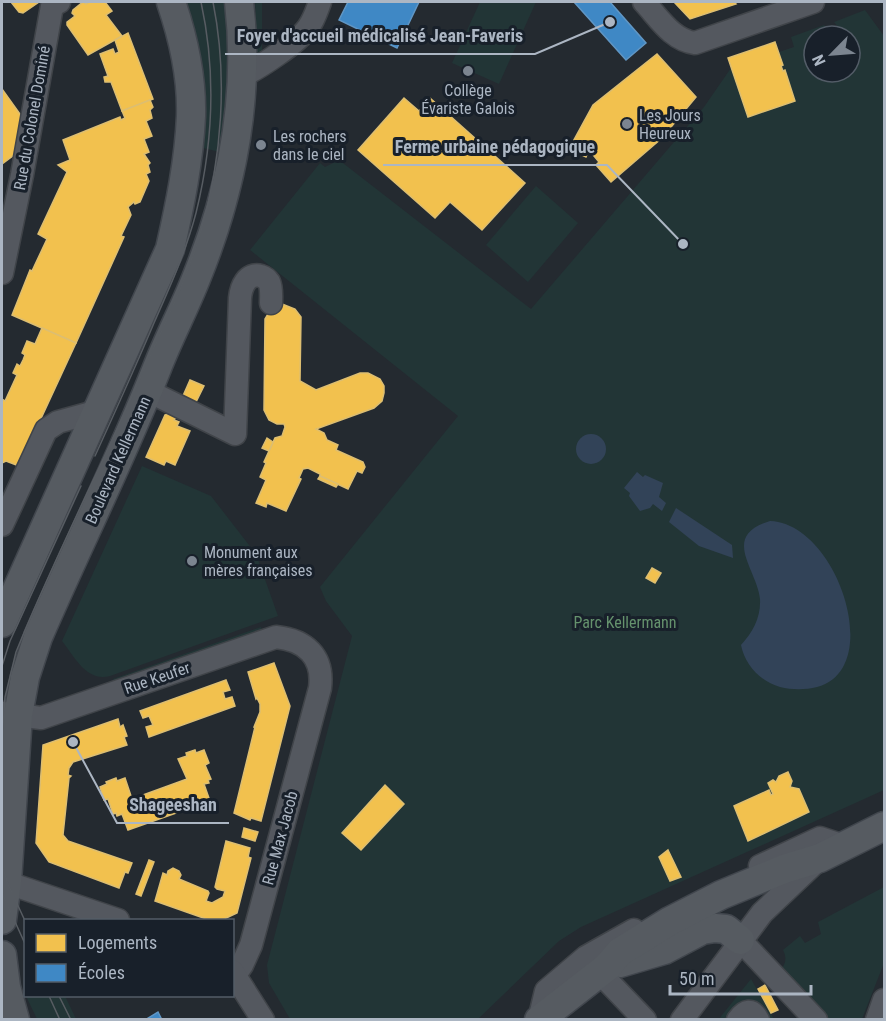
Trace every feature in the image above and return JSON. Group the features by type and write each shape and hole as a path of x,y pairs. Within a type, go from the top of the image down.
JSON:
{"main road":[{"path":"2,623 170,249 180,206 191,114 186,63 171,2"},
{"name":"Boulevard Kellermann","path":"2,920 10,714 38,637 148,392 197,276 218,217 236,143 242,76 242,24 239,2"},
{"path":"539,1020 603,969 620,952 670,921 721,895 832,852 885,826"},
{"path":"603,969 664,951 702,930 726,929 740,940"},
{"path":"2,955 6,987 15,1020"},
{"path":"2,1011 7,1020"}],"street":[{"name":"Rue du Colonel Dominé","path":"2,273 52,6 60,2"},
{"path":"242,76 302,35 309,27 320,2"},
{"path":"644,2 674,35 686,42 695,43 813,2"},
{"path":"148,392 235,434 240,298 245,281 250,276 264,277 269,282 271,303"},
{"path":"2,525 7,493 46,430 58,422 98,411"},
{"name":"Rue Keufer","path":"10,714 41,718 276,637 298,641 309,650"},
{"name":"Rue Max Jacob","path":"263,1020 234,973 242,965 251,945 320,688 320,667 309,650"},
{"path":"539,1020 546,991 586,957 697,895 820,838 832,852 762,913 682,1020"},
{"path":"4,881 112,919"},
{"path":"740,940 816,1020"},
{"path":"603,969 645,1020"},
{"path":"877,1020 885,1000"}],"green space":[{"path":"182,2 228,2 228,154 199,147"},
{"path":"255,2 262,2 262,55 257,55"},
{"path":"480,2 536,2 499,84 452,63"},
{"name":"Parc Kellermann","path":"865,10 884,36 884,790 581,927 559,941 478,1019 290,1019 269,983 267,965 352,636 326,601 320,587 458,416 250,250 320,163 325,167 339,160 531,309 704,107 731,68 748,117 795,101 785,71 781,66 783,65 779,52 794,47 791,37 802,33 802,84 862,84 862,24 836,24 834,22"},
{"path":"536,186 578,223 528,282 486,245"},
{"path":"142,466 211,496 256,554 278,616 102,677 82,667 62,641"},
{"path":"261,627 262,631 115,684 113,679"},
{"path":"884,887 884,963 862,1019 824,1019 780,971 785,961 783,950 800,936 805,943 821,934 818,922"},
{"path":"751,979 774,1019 718,1020"},
{"path":"26,997 65,997 76,1019 37,1019"}],"water":[{"path":"591,434 602,438 606,449 602,460 591,464 580,460 576,449 580,438"},
{"path":"637,472 643,477 645,475 663,483 659,497 666,503 662,511 653,504 650,508 640,511 629,496 630,493 624,488"},
{"path":"676,508 732,545 733,558 699,546 669,522"},
{"path":"770,521 794,528 815,545 833,570 844,598 850,627 848,654 838,675 817,687 794,689 780,687 766,681 754,671 741,645 755,624 760,606 758,588 745,554 744,544 747,535 755,527"}],"building: Logements":[{"path":"11,2 39,2 23,13 19,12"},
{"path":"83,2 86,4 105,2 112,11 106,15 122,36 88,55 67,25 67,22 75,16 72,13 73,10"},
{"path":"674,2 734,2 736,4 690,19"},
{"path":"128,33 153,99 122,111 111,82 105,82 104,77 108,76 100,54 113,49 115,54 119,52 115,40"},
{"path":"775,42 783,65 781,66 783,71 785,70 795,101 748,117 728,58"},
{"name":"Les Jours Heureux","path":"657,54 696,97 662,138 611,182 596,165 599,162 589,150 586,157 569,149 593,105"},
{"path":"2,89 22,117 14,155 2,164"},
{"path":"404,98 419,111 430,98 525,183 482,230 450,202 435,218 358,150"},
{"path":"150,100 153,107 150,110 152,118 146,121 152,136 144,139 149,152 144,154 150,163 148,165 150,172 146,174 149,181 140,202 135,204 134,202 128,207 131,215 121,236 124,237 76,343 12,315 30,270 32,271 47,239 38,234 67,172 58,165 70,160 63,140 120,117 121,120 125,118 122,111"},
{"path":"282,304 295,309 301,317 300,381 316,390 360,373 368,373 380,379 384,386 382,401 374,408 316,429 324,433 327,440 338,445 336,450 363,462 365,467 362,473 357,471 348,489 308,468 303,469 299,478 301,479 286,511 267,503 266,507 256,503 266,480 260,477 266,463 264,462 275,438 282,436 285,427 284,424 277,424 269,420 264,410 265,319 271,309"},
{"path":"42,328 76,343 19,466 6,461 2,463 2,399 5,401 17,375 13,373 17,364 20,366 23,360 25,355 22,353 27,341 35,344"},
{"path":"190,380 204,386 196,402 183,396"},
{"path":"170,414 176,417 174,420 179,422 177,426 190,431 175,465 166,461 164,465 146,457 165,415"},
{"path":"267,438 273,442 269,451 262,448"},
{"path":"320,476 338,484 336,487 318,479"},
{"path":"652,568 661,573 655,583 646,578"},
{"path":"274,663 290,706 261,821 251,818 250,820 234,813 254,727 260,712 260,704 256,699 248,672"},
{"path":"226,680 230,690 223,692 225,699 232,697 235,706 149,737 146,727 153,725 149,716 143,718 140,711"},
{"path":"118,719 120,727 123,725 127,736 124,737 127,745 73,762 69,768 68,775 71,776 63,835 68,841 132,863 128,873 125,872 119,888 49,862 36,843 43,745"},
{"path":"195,750 196,753 204,750 209,763 205,765 211,779 208,780 209,783 204,784 210,801 128,830 122,814 117,816 116,813 113,814 108,799 104,800 100,787 116,778 117,781 125,778 132,799 187,779 178,759"},
{"path":"788,772 792,781 790,787 799,789 809,812 748,841 734,806 769,790 771,795 773,794 768,783 773,780 776,782 779,776"},
{"path":"385,785 404,804 361,850 342,833"},
{"path":"244,828 258,832 255,841 242,837"},
{"path":"226,841 250,848 248,857 251,858 237,913 224,919 206,919 155,901 163,873 167,875 168,871 173,868 179,871 181,875 179,879 208,891 206,901 212,903 223,897 225,891 215,887"},
{"path":"668,850 681,877 670,881 659,857"},
{"path":"149,860 154,862 141,896 136,894"},
{"path":"765,985 778,1010 771,1013 758,989"}],"building: Écoles":[{"path":"348,2 419,2 397,48 339,20"},
{"path":"574,2 610,2 646,43 626,60"},
{"path":"158,1012 162,1020 145,1020"}],"tram line":[{"path":"95,456 172,282 196,213 206,161 210,108 209,54 201,2"},
{"path":"2,742 5,697 16,652 172,308 201,231 214,175 220,117 220,59 213,2"},
{"path":"2,666 10,641 81,486"},
{"path":"2,864 7,882 24,919"},
{"path":"2,893 24,942"},
{"path":"49,997 60,1020"},
{"path":"60,997 71,1020"}],"place":[{"name":"Foyer d'accueil médicalisé Jean-Faveris","path":"610,22"},
{"name":"Collège Évariste Galois","path":"468,71"},
{"name":"Les Jours Heureux","path":"627,124"},
{"name":"Les rochers dans le ciel","path":"261,145"},
{"name":"Ferme urbaine pédagogique","path":"683,244"},
{"name":"Monument aux mères françaises","path":"192,561"},
{"name":"Shageeshan","path":"73,742"}]}
